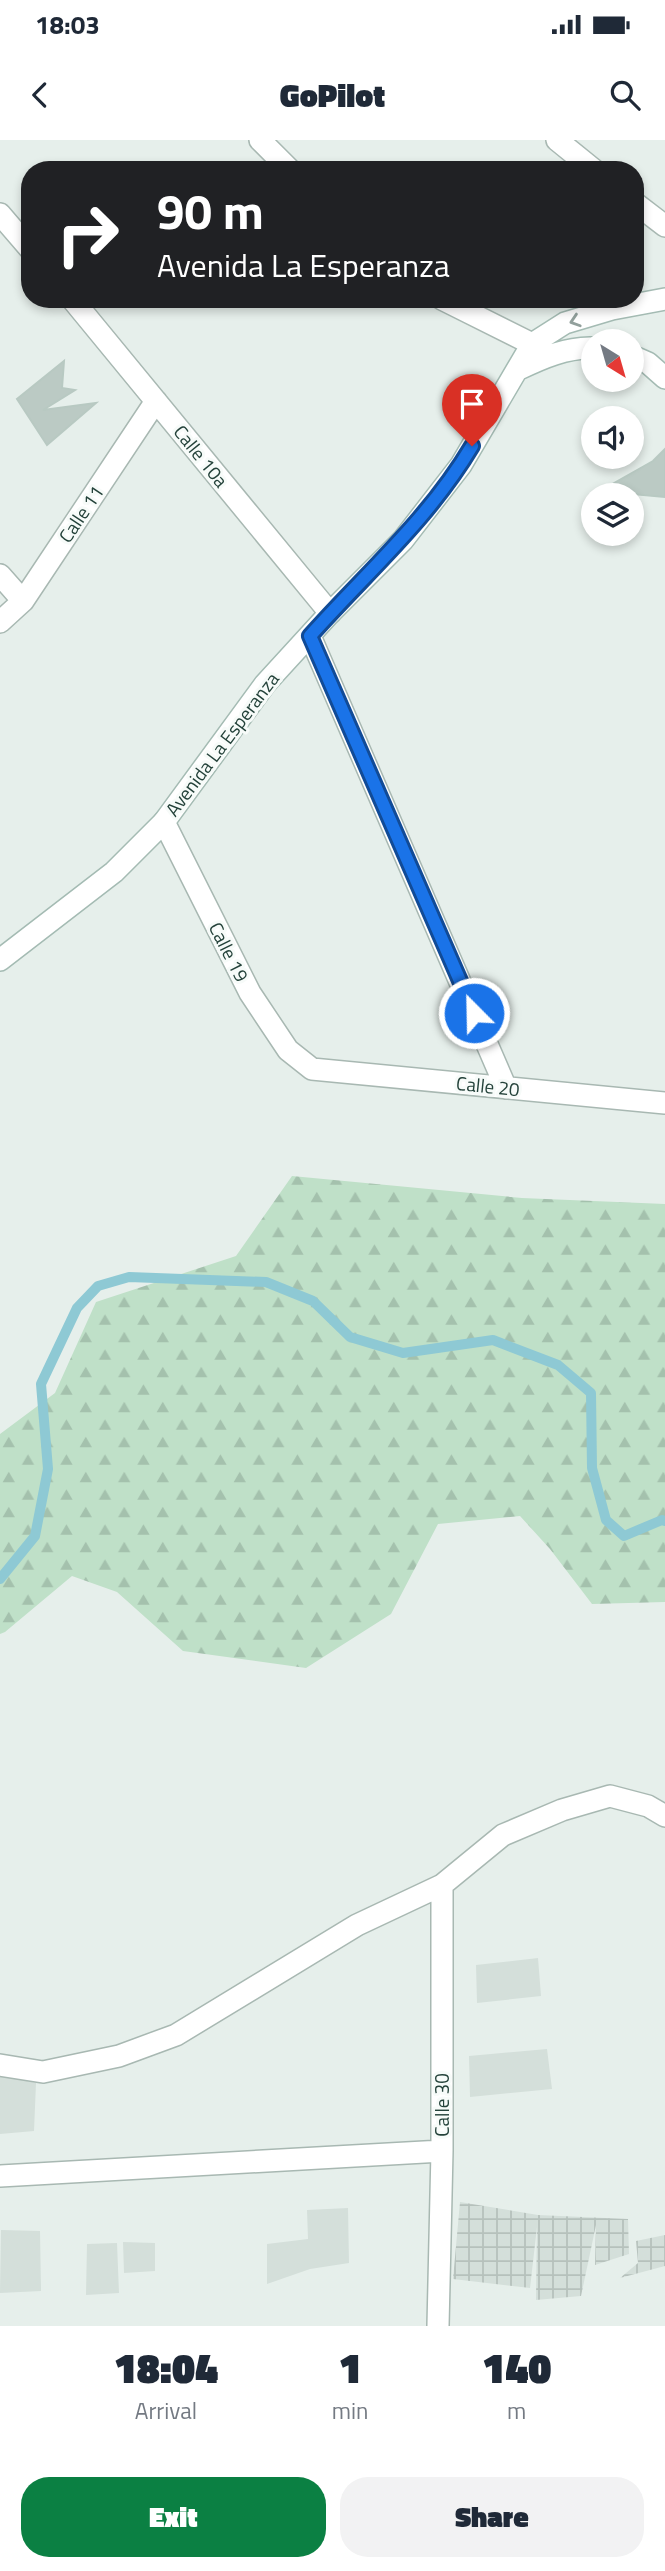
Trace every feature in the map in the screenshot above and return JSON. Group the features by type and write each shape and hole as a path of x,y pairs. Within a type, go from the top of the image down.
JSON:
{"street":[{"path":"260,140 281,161"},
{"path":"557,140 583,161"},
{"path":"644,210 665,226"},
{"path":"0,214 21,238"},
{"path":"644,303 665,299"},
{"name":"Calle 10a","path":"79,308 330,613"},
{"path":"460,308 532,344 565,323 617,308"},
{"name":"Avenida La Esperanza","path":"0,960 114,872 164,822 265,684 330,613 403,540 461,465 532,344"},
{"path":"519,369 547,356 581,347"},
{"path":"644,361 665,378"},
{"name":"Calle 11","path":"0,622 23,600 156,401"},
{"path":"0,575 23,600"},
{"path":"310,636 506,1088"},
{"name":"Calle 19","path":"164,822 250,993 288,1050 312,1069"},
{"name":"Calle 20","path":"312,1069 665,1103"},
{"path":"0,2065 43,2072 119,2056 176,2035 357,1925 442,1885 503,1835 562,1810 610,1796 648,1806 665,1816"},
{"name":"Calle 30","path":"438,2326 442,2151 442,1885"},
{"path":"0,2176 442,2151"}],"shaded area":[{"path":"538,1958 541,1996 477,2003 476,1965"},
{"path":"547,2049 552,2089 470,2097 469,2056"},
{"path":"0,2075 36,2083 34,2131 0,2134"},
{"path":"460,2202 538,2215 628,2219 629,2254 595,2265 596,2225 581,2296 536,2300 537,2227 530,2288 453,2279"},
{"path":"348,2208 349,2263 310,2269 267,2284 267,2244 308,2239 307,2210"},
{"path":"1,2230 40,2231 41,2291 0,2293"},
{"path":"665,2235 665,2266 620,2278 638,2263 636,2241"},
{"path":"123,2242 155,2243 155,2271 124,2273"},
{"path":"117,2243 119,2293 86,2295 87,2244"}],"green space":[{"path":"292,1176 522,1198 665,1204 665,1602 592,1604 550,1549 520,1516 438,1524 391,1614 306,1668 183,1651 117,1592 72,1576 0,1634 0,1434 55,1393 96,1302 236,1256"}],"building":[{"path":"64,361 62,388 75,390 43,410 96,403 47,445 17,399"},
{"path":"665,449 665,497 644,495 644,483 614,483 639,469 644,469 644,466"}],"waterway":[{"path":"0,1579 35,1536 48,1469 41,1384 77,1308 98,1286 129,1277 266,1282 313,1301 350,1337 403,1353 493,1340 558,1365 591,1393 592,1468 606,1520 624,1536 665,1521"}],"route":[{"path":"472,446 461,465 403,540 310,636 474,1013"}]}
